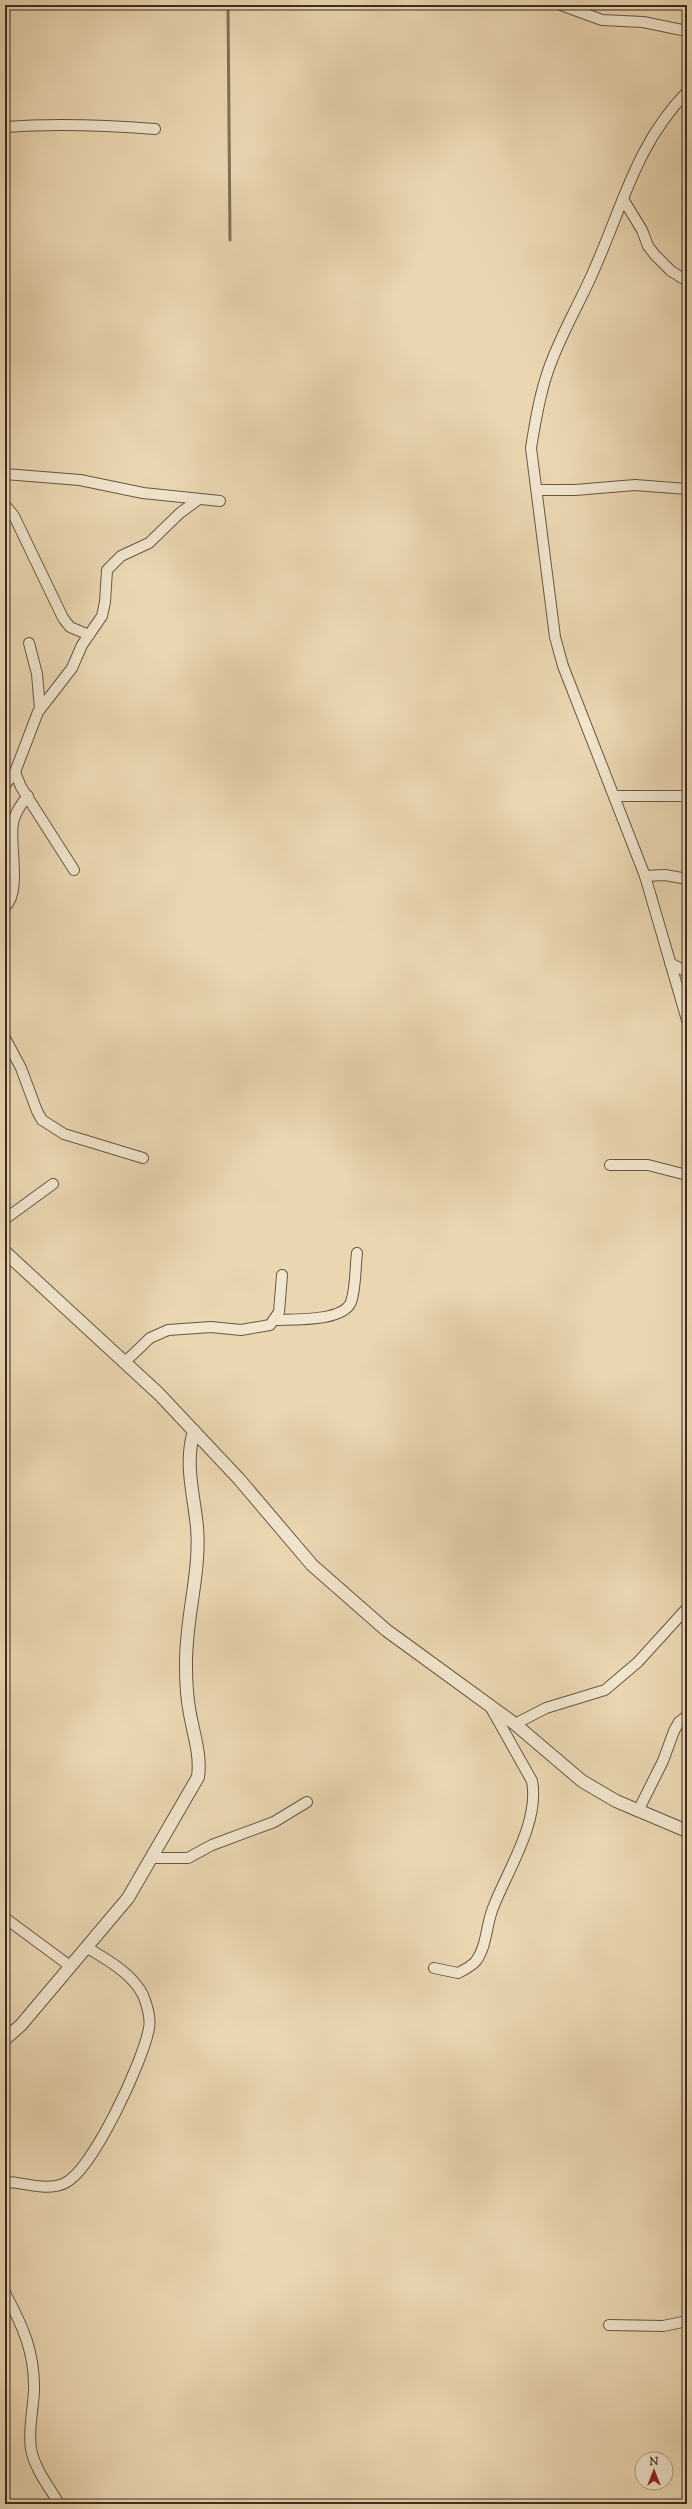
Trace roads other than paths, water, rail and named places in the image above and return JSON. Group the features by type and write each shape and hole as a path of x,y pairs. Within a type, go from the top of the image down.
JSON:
{"street":[{"path":"561,5 602,20 643,22 687,31"},
{"path":"687,92 641,155 597,265 547,373 536,417 531,448 550,612 555,637 563,666 645,876 687,1020"},
{"path":"5,127 41,124 101,124 155,129"},
{"path":"623,199 642,230 648,246 655,255 671,270 687,281"},
{"path":"5,474 80,480 144,492 220,501"},
{"path":"537,490 575,490 635,484 687,489"},
{"path":"5,785 15,772 40,709 72,668 82,645 104,610 105,577 109,566 122,556 149,543 180,513 199,499"},
{"path":"5,505 14,516 63,618 70,627 89,635"},
{"path":"29,643 37,674 40,709"},
{"path":"15,772 21,787 74,870"},
{"path":"5,907 12,892 14,876 13,823 16,813 28,796"},
{"path":"614,796 687,796"},
{"path":"645,876 665,875 687,879"},
{"path":"670,963 687,972"},
{"path":"5,1038 21,1068 36,1111 42,1120 64,1134 143,1158"},
{"path":"610,1166 654,1165 687,1175"},
{"path":"5,1218 53,1184"},
{"path":"5,1252 126,1362 194,1431 312,1565 386,1630 515,1724 582,1781 616,1801 687,1831"},
{"path":"275,1320 327,1317 346,1310 353,1293 357,1253"},
{"path":"126,1362 150,1338 168,1330 211,1328 242,1330 270,1325 275,1320 281,1298 282,1275"},
{"path":"5,2039 21,2025 128,1898 198,1777 200,1764 190,1713 186,1668 186,1641 195,1578 197,1528 191,1491 190,1459 194,1431"},
{"path":"515,1724 546,1708 604,1690 638,1662 687,1608"},
{"path":"434,1968 458,1973 475,1962 482,1952 492,1909 520,1849 529,1818 534,1790 532,1781 490,1706"},
{"path":"638,1811 663,1761 674,1731 679,1722 687,1716"},
{"path":"151,1858 188,1858 212,1845 274,1822 307,1802"},
{"path":"5,1918 70,1966"},
{"path":"5,2182 45,2187 67,2182 87,2160 103,2136 142,2053 149,2028 148,2011 143,1995 118,1968 86,1947"},
{"path":"5,2293 31,2349 34,2391 30,2428 32,2450 39,2472 59,2504"},
{"path":"609,2325 663,2326 687,2321"}],"waterway":[{"path":"228,5 230,240"}]}
